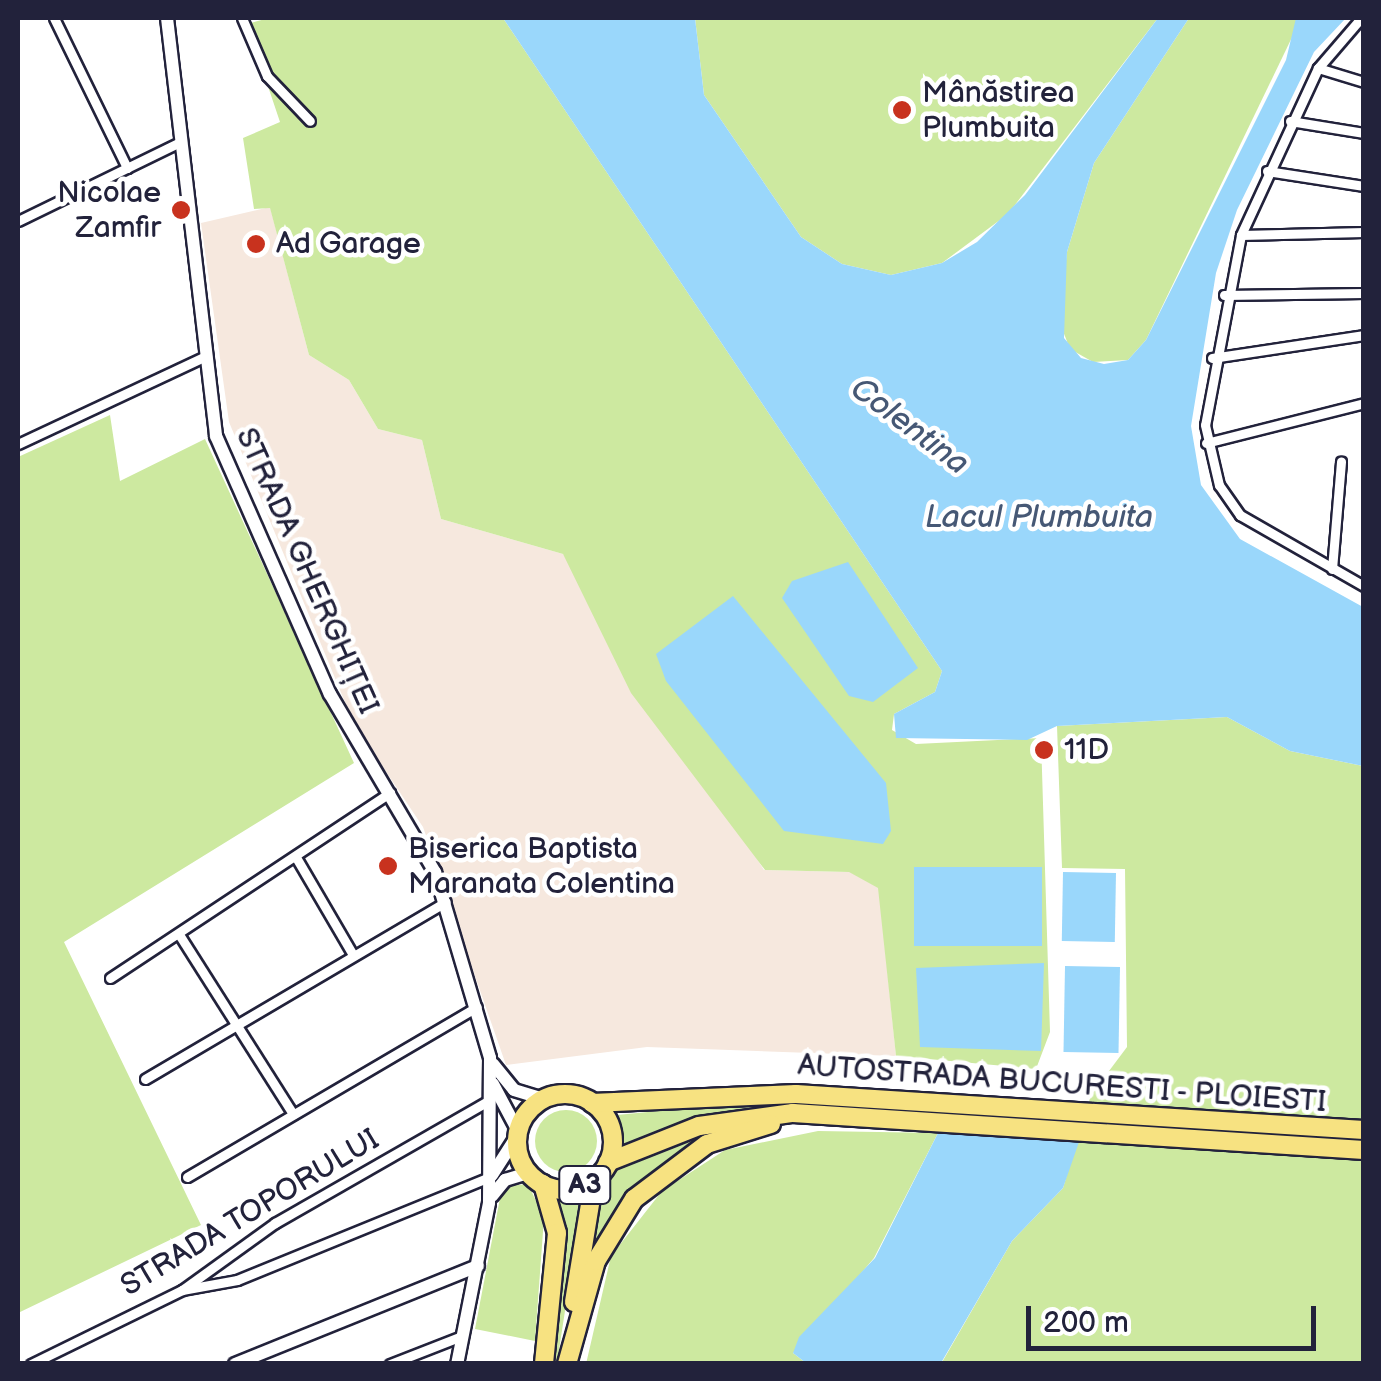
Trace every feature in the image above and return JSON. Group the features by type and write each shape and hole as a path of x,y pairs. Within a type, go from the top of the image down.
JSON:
{"highway":[{"name":"AUTOSTRADA BUCURESTI - PLOIESTI","path":"592,1102 756,1094 1179,1129 1364,1150"},
{"name":"A3","path":"544,1098 592,1102 611,1128 608,1162"},
{"path":"518,1133 544,1098"},
{"name":"A3","path":"566,1364 594,1180 608,1162 716,1122 913,1110"},
{"path":"566,1364 596,1261 645,1187 729,1135 854,1115"},
{"name":"AUTOSTRADA BUCURESTI - PLOIESTI","path":"1179,1129 1364,1130"},
{"name":"A3","path":"518,1133 556,1225 544,1364"},
{"name":"A3","path":"536,1178 574,1188 594,1180"}],"main road":[{"name":"STRADA GHERGHIȚEI","path":"167,18 206,356 226,462 330,694 390,793 446,902 490,1058 490,1203 456,1364"},
{"path":"490,1058 507,1085 544,1098"},
{"name":"STRADA GHERGHIȚEI","path":"492,1082 518,1133 492,1176"},
{"path":"490,1203 501,1182 536,1178"},
{"path":"235,1364 478,1266"}],"street":[{"path":"54,18 127,168"},
{"path":"242,18 267,76 310,121"},
{"path":"1361,18 1318,68 1290,121 1241,235 1212,358 1206,443 1240,515 1364,586"},
{"path":"1318,68 1364,82"},
{"path":"1290,121 1364,133"},
{"path":"19,216 182,141"},
{"path":"1267,172 1364,186"},
{"path":"1241,235 1364,232"},
{"path":"1224,295 1364,293"},
{"path":"1212,358 1364,334"},
{"path":"18,444 206,356"},
{"path":"1206,443 1364,403"},
{"path":"1332,570 1341,461"},
{"path":"110,978 298,860 390,793"},
{"path":"298,860 353,954"},
{"path":"145,1079 446,902"},
{"path":"180,936 293,1114"},
{"path":"188,1178 477,1007"},
{"name":"STRADA TOPORULUI","path":"31,1364 182,1290 276,1223 492,1098"},
{"path":"182,1290 237,1280 492,1176"},
{"path":"390,1364 462,1336"}],"shaded area":[{"path":"270,207 309,355 349,380 378,429 422,440 441,519 563,554 764,870 850,872 879,888 896,1056 647,1047 506,1065 423,827 354,724 229,422 201,223"}],"green space":[{"path":"269,18 503,18 942,671 935,692 894,714 892,730 916,744 1041,738 1050,1032 1036,1069 896,1056 878,888 849,872 765,870 631,693 563,554 441,519 422,440 378,429 349,380 309,355 270,208 254,209 243,138 280,122 247,24"},
{"path":"695,18 1158,18 1008,214 942,263 891,275 842,264 801,237 704,95"},
{"path":"1189,18 1296,18 1296,29 1146,340 1128,360 1093,362 1070,349 1059,321 1067,252 1094,163"},
{"path":"110,415 120,481 205,439 354,763 64,942 201,1225 18,1313 18,457"},
{"path":"1227,717 1290,751 1363,766 1363,1363 941,1364 1012,1241 1063,1188 1091,1095 1127,1047 1125,869 1062,868 1057,726"},
{"path":"740,1103 838,1103 623,1147 617,1115"},
{"path":"566,1110 588,1119 597,1141 588,1163 566,1172 544,1163 535,1141 544,1119"},
{"path":"758,1120 656,1171 588,1268 598,1188 618,1165 669,1141"},
{"path":"818,1131 938,1133 874,1258 793,1353 806,1363 586,1364 611,1256 662,1191 725,1150"},
{"path":"528,1184 544,1218 535,1341 475,1329 500,1198 508,1186"},
{"path":"583,1194 557,1363 552,1364 563,1224 557,1196"}],"water":[{"name":"Lacul Plumbuita","path":"503,18 695,18 704,95 801,237 842,264 891,275 942,263 977,242 1025,195 1158,18 1189,18 1094,163 1067,252 1064,338 1081,358 1104,364 1128,360 1146,340 1286,60 1296,18 1346,18 1314,52 1237,210 1216,273 1191,426 1201,485 1240,539 1363,607 1363,766 1290,751 1227,717 1057,726 1027,740 896,738 894,714 935,692 942,671"},
{"path":"848,562 918,668 873,702 849,696 782,598 792,581"},
{"path":"733,596 886,783 891,831 883,844 784,831 666,681 656,654"},
{"path":"914,867 1042,867 1042,946 914,946"},
{"path":"1063,872 1116,873 1115,942 1062,941"},
{"path":"1044,963 1041,1051 920,1047 916,968"},
{"path":"1065,966 1120,967 1118,1053 1064,1052"},
{"path":"938,1133 1079,1142 1063,1188 1012,1241 941,1363 806,1363 793,1353 799,1337 875,1258"}],"place":[{"name":"Mânăstirea Plumbuita","path":"902,110"},
{"name":"Nicolae Zamfir","path":"181,210"},
{"name":"Ad Garage","path":"256,244"},
{"name":"11D","path":"1044,750"},
{"name":"Biserica Baptista Maranata Colentina","path":"388,866"}],"water label":[{"name":"Colentina","path":"909,427"}]}
